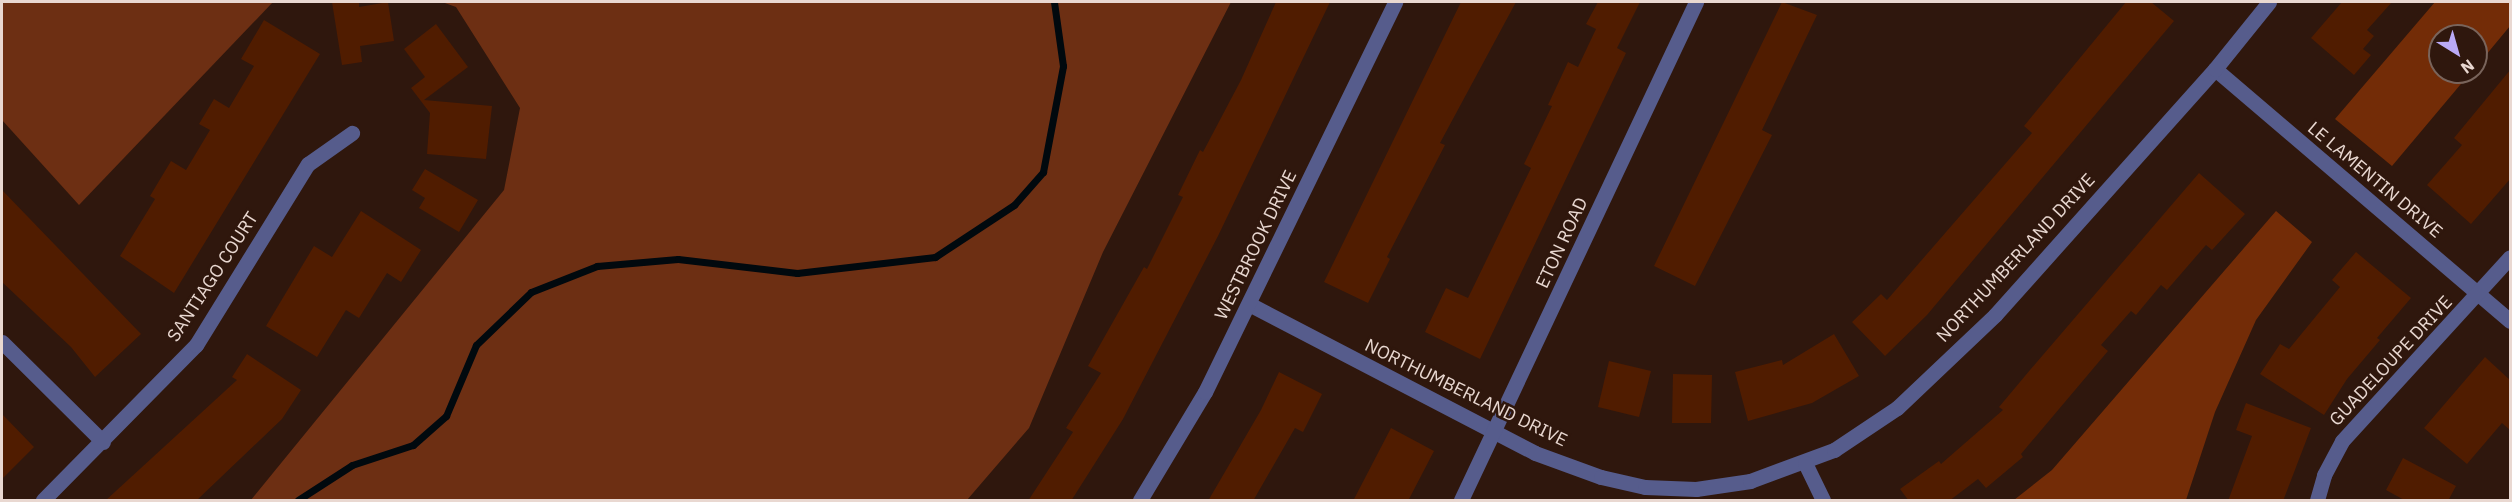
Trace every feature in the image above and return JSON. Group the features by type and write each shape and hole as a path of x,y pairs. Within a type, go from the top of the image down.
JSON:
{"street":[{"name":"WESTBROOK DRIVE","path":"1140,501 1205,392 1395,2"},
{"name":"ETON ROAD","path":"1461,501 1696,2"},
{"name":"NORTHUMBERLAND DRIVE","path":"1249,304 1535,453 1601,477 1645,487 1718,488 1805,463 1834,450 1897,408 1995,315 2215,69 2269,2"},
{"name":"LE LAMENTIN DRIVE","path":"2215,69 2511,321"},
{"name":"SANTIAGO COURT","path":"43,501 196,345 308,164 352,133"},
{"name":"GUADELOUPE DRIVE","path":"2317,501 2324,476 2342,441 2480,295 2511,258"},
{"path":"2,342 103,442"},
{"path":"1805,463 1823,501"}],"shaded area":[{"path":"2,2 273,2 79,205 2,120"},
{"path":"442,2 1231,2 1103,252 1029,428 967,500 251,500 504,190 520,108 456,7"},
{"path":"2435,2 2510,2 2510,26 2488,53 2488,24 2428,24 2428,84 2461,84 2392,166 2335,119"},
{"path":"2276,211 2312,242 2256,320 2215,412 2186,500 2014,500 2052,470"}],"building":[{"path":"332,2 359,2 359,7 388,2 394,41 360,46 362,62 342,65"},
{"path":"1276,2 1330,2 1218,236 1123,419 1071,501 1028,501 1073,432 1066,428 1101,373 1088,366 1144,267 1147,269 1183,197 1178,195 1200,150 1203,152 1241,80"},
{"path":"1461,2 1516,2 1440,143 1445,145 1387,257 1390,259 1368,303 1324,282"},
{"path":"1598,2 1640,2 1617,48 1626,53 1480,359 1425,332 1446,288 1468,298 1531,168 1524,164 1552,106 1548,105 1568,62 1578,67 1596,29 1586,24"},
{"path":"1782,2 1817,15 1762,130 1772,135 1695,286 1654,266"},
{"path":"2126,2 2151,2 2174,21 1927,315 1885,356 1852,322 1881,294 1887,300 2032,133 2024,126"},
{"path":"2342,2 2392,2 2367,30 2374,36 2363,49 2371,55 2354,75 2311,38"},
{"path":"264,20 320,54 174,293 120,256 155,199 150,196 171,161 186,170 210,130 199,124 214,99 229,108 254,66 241,59"},
{"path":"436,24 468,67 424,100 492,106 486,159 427,154 430,113 411,88 425,77 404,49"},
{"path":"2511,69 2511,178 2471,224 2427,185 2462,145 2454,138"},
{"path":"425,169 478,200 459,232 419,208 425,198 412,190"},
{"path":"2199,173 2245,214 2212,250 2206,245 2167,290 2161,285 2136,315 2131,311 2101,345 2108,351 2021,454 2023,457 1986,488 1978,479 1949,501 1909,501 1900,489 1939,461 1941,464 2003,410 1999,407"},
{"path":"2,190 141,334 95,377 71,347 2,282"},
{"path":"361,211 421,250 401,282 387,273 359,318 346,310 317,357 266,326 314,246 332,257"},
{"path":"2356,252 2411,298 2377,338 2380,340 2347,379 2324,415 2260,374 2280,344 2289,349 2340,287 2332,280"},
{"path":"1834,334 1859,376 1812,403 1748,421 1735,372 1782,360 1783,365"},
{"path":"247,354 301,390 282,419 196,501 105,501 237,380 232,377"},
{"path":"2485,357 2511,381 2511,431 2502,423 2467,464 2424,428"},
{"path":"1609,361 1651,371 1639,417 1598,407"},
{"path":"1279,372 1322,394 1303,432 1295,428 1253,501 1208,501 1261,410"},
{"path":"1673,374 1712,375 1711,423 1672,423"},
{"path":"2246,403 2311,428 2283,501 2228,501 2252,436 2236,430"},
{"path":"2,414 34,447 2,479"},
{"path":"1391,428 1434,451 1408,501 1353,501"},
{"path":"2403,458 2456,486 2448,501 2406,501 2386,490"}],"waterway":[{"path":"298,500 352,465 413,445 446,416 476,345 531,292 597,266 678,259 797,273 935,257 1014,205 1043,172 1063,66 1054,2"}]}
